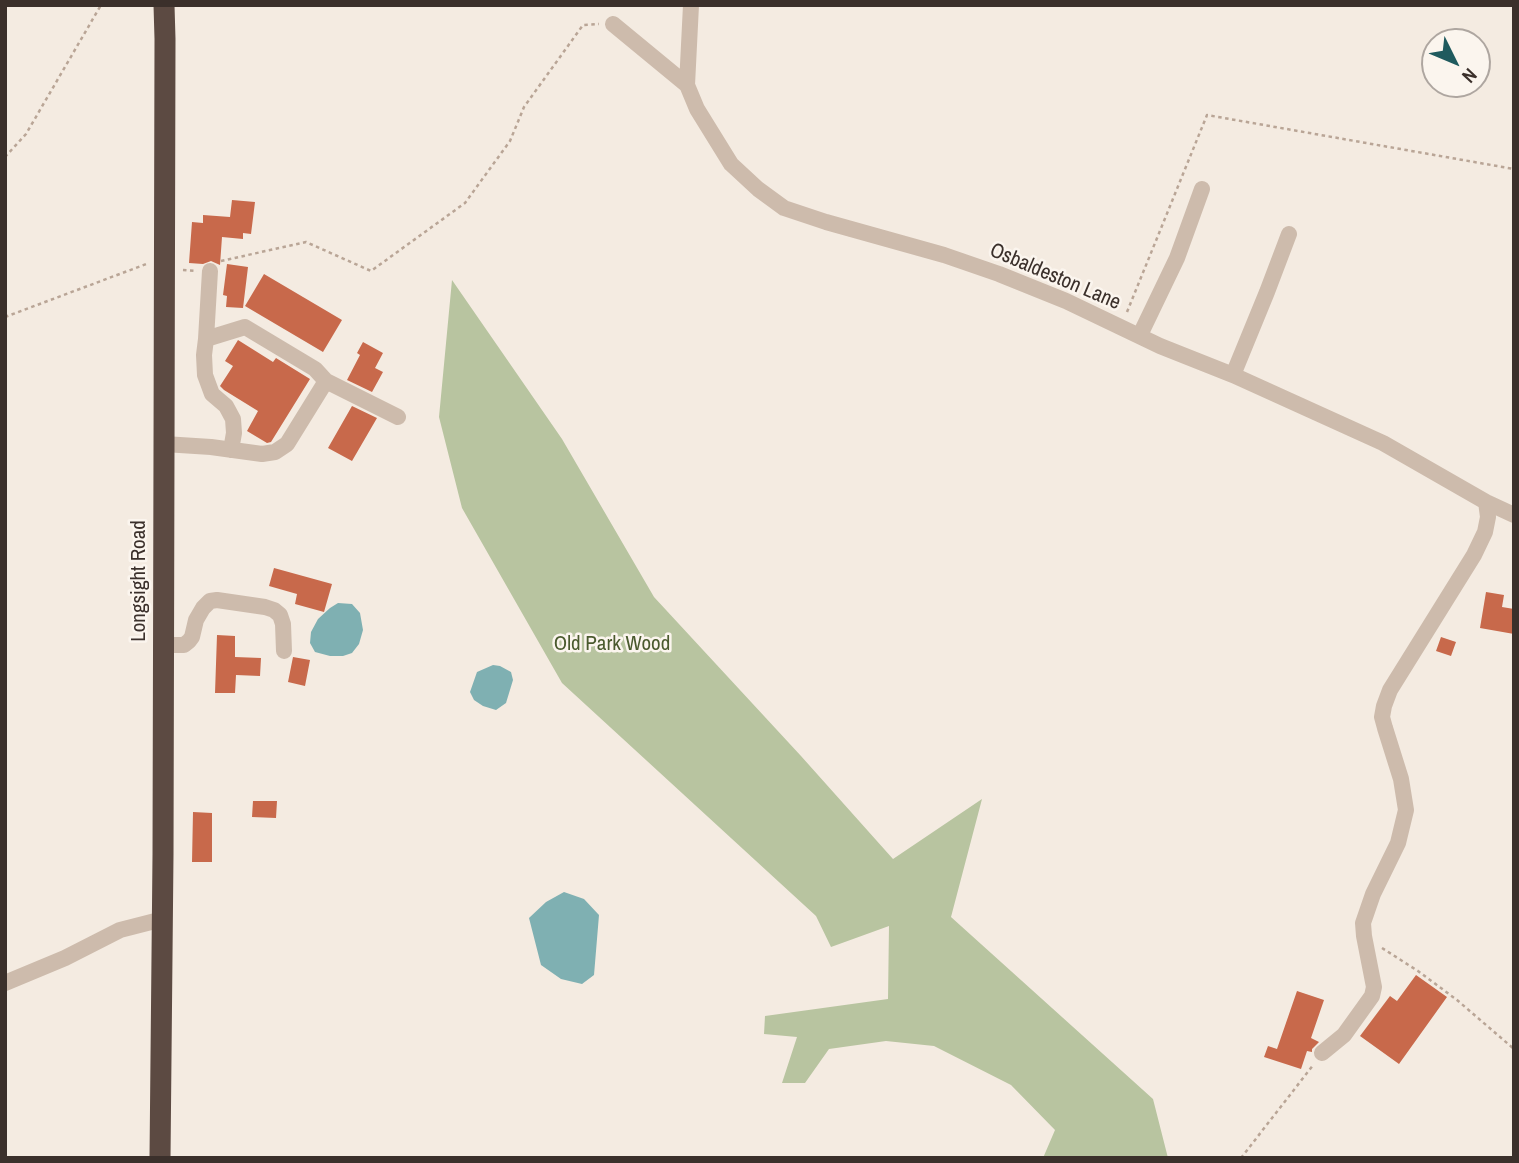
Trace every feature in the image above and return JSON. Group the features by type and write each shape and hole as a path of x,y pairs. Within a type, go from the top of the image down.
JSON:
{"highway":[{"name":"Longsight Road","path":"160,1158 164,645 164,5"}],"street":[{"name":"Osbaldeston Lane","path":"691,5 687,85 697,110 731,164 758,189 785,208 966,262 1066,301 1160,346 1233,374 1383,443 1514,515"},
{"path":"613,24 687,85"},
{"path":"1140,335 1177,258 1202,189"},
{"path":"1233,374 1289,234"},
{"path":"210,271 205,375 212,394 226,405 233,419 231,450"},
{"path":"206,339 245,327 315,369 326,381 398,417"},
{"path":"164,444 262,454 275,452 287,444 326,381"},
{"path":"1322,1053 1344,1035 1372,996 1374,987 1363,923 1373,894 1398,843 1406,810 1401,779 1382,717 1384,706 1390,690 1474,555 1485,532 1488,517 1486,502"},
{"path":"164,645 184,645 189,642 203,608 211,601 217,600 274,610 280,615 283,624 284,651"},
{"path":"5,983 65,958 120,930 163,919"}],"path":[{"path":"5,157 26,134 102,5"},
{"path":"5,317 165,263 210,271 214,270 215,263 306,242 371,271 465,204 510,141 524,107 583,25 613,24"},
{"path":"1121,327 1207,115 1514,169"},
{"path":"1364,936 1457,1000 1514,1049"},
{"path":"1241,1158 1322,1053"}],"green space":[{"name":"Old Park Wood","path":"452,280 562,439 654,597 893,859 982,799 951,917 1153,1099 1168,1158 1043,1158 1055,1130 1011,1085 934,1046 886,1041 829,1049 805,1083 782,1083 797,1037 764,1034 765,1016 888,999 889,926 831,947 816,916 562,683 462,508 439,417"}],"water":[{"path":"338,603 352,604 360,613 363,630 359,644 352,653 343,656 315,652 310,643 311,632 318,619"},
{"path":"493,665 511,672 513,680 506,703 496,710 474,700 470,692 477,672"},
{"path":"564,892 584,899 599,915 594,975 582,984 561,979 541,965 529,918 546,902"}],"building":[{"path":"232,200 255,202 251,234 243,233 243,239 222,237 220,265 211,261 203,264 189,263 192,222 203,223 203,215 230,217"},
{"path":"227,264 248,267 243,308 226,307 227,296 223,295"},
{"path":"264,274 342,320 323,352 245,306"},
{"path":"238,340 273,362 276,358 310,379 271,442 267,443 247,431 258,411 220,386 233,366 225,361"},
{"path":"363,342 383,353 375,368 383,372 372,392 347,380 360,355 357,353"},
{"path":"352,406 377,418 352,461 328,448"},
{"path":"274,568 332,584 324,612 295,604 297,594 269,586"},
{"path":"1486,592 1504,595 1502,607 1514,609 1514,634 1480,628"},
{"path":"217,635 235,636 235,657 261,658 260,676 236,675 235,693 215,693"},
{"path":"1441,637 1456,642 1451,656 1436,651"},
{"path":"293,657 310,660 305,686 288,682"},
{"path":"253,801 277,801 276,818 252,817"},
{"path":"193,812 212,813 212,862 192,862"},
{"path":"1416,975 1447,997 1399,1064 1360,1036 1390,996 1397,1001"},
{"path":"1297,991 1324,1000 1311,1038 1319,1042 1312,1052 1307,1051 1301,1069 1264,1057 1268,1046 1277,1049"}]}
